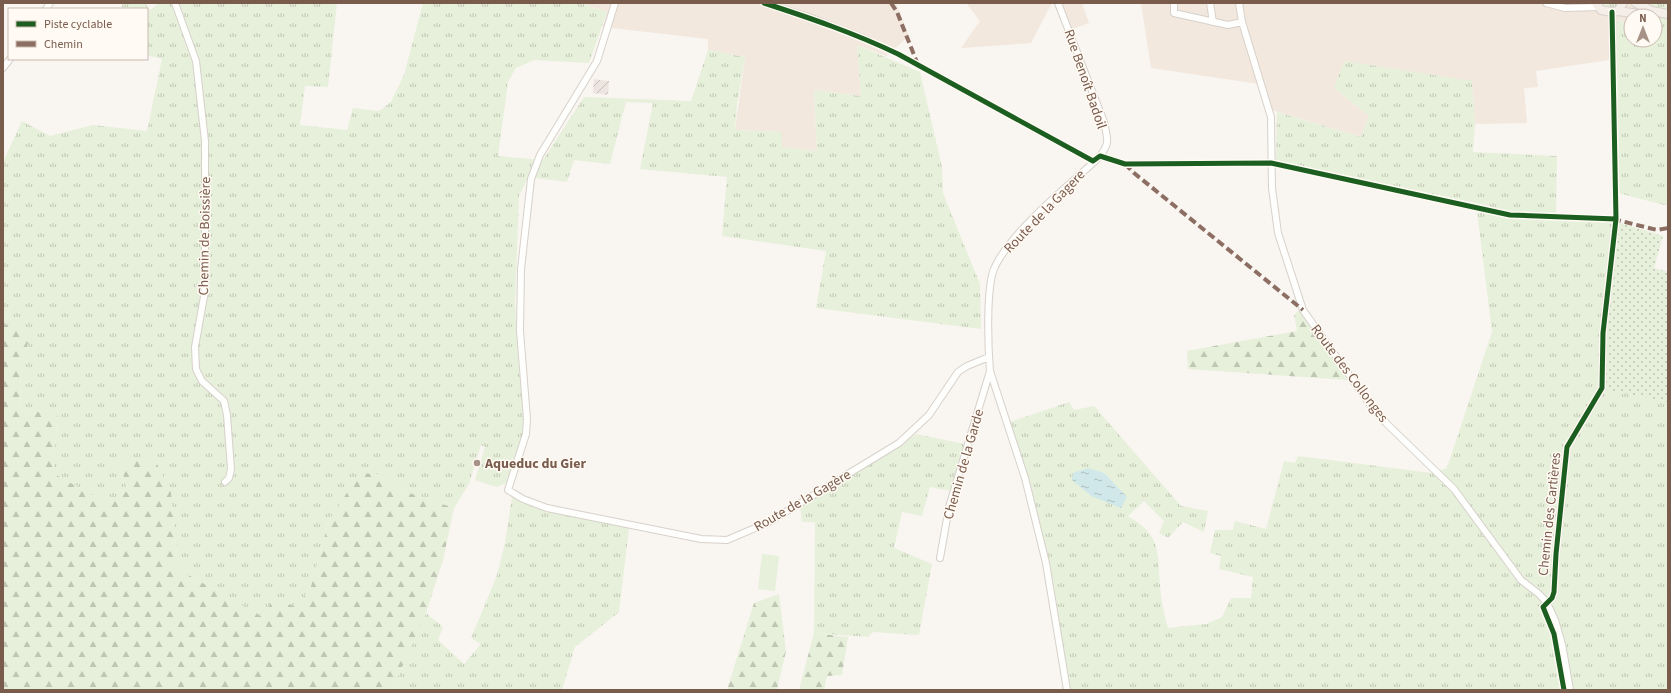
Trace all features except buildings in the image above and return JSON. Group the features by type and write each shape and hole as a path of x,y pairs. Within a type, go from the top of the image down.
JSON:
{"main road":[{"path":"1615,11 1623,3"},
{"path":"1636,3 1652,11 1668,14"},
{"path":"1597,5 1605,11 1623,12"}],"street":[{"name":"Chemin de Boissière","path":"175,3 196,60 205,141 205,292 196,347 196,369 202,381 224,401 227,415 231,469 229,478 225,482"},
{"name":"Route de la Gagère","path":"615,3 610,24 597,61 544,148 531,179 521,269 520,330 527,419 526,434 508,490 522,499 547,508 701,539 727,540 769,522 899,443 929,415 958,372 967,366 989,357"},
{"path":"764,3 809,17 868,40"},
{"name":"Rue Benoît Badoil","path":"1058,3 1104,122 1107,143 1100,156"},
{"path":"1174,3 1174,13 1228,25 1242,22"},
{"path":"1210,3 1213,22"},
{"name":"Route des Collonges","path":"1239,3 1242,22 1271,117 1272,188 1278,233 1303,310 1372,407 1386,423 1454,489 1521,580 1539,594 1547,603 1555,620 1562,644 1570,690"},
{"path":"1546,3 1565,8 1597,5"},
{"path":"1613,60 1615,11"},
{"path":"3,68 9,60"},
{"name":"Route de la Gagere","path":"990,371 990,288 994,269 1004,251 1047,204 1100,156"},
{"name":"Chemin des Cartières","path":"1547,603 1552,598 1554,592 1556,554 1567,447 1602,388 1603,333 1616,220"},
{"path":"990,371 1025,478 1046,563 1067,690"},
{"name":"Chemin de la Garde","path":"940,558 949,507 990,371"}],"shaded area":[{"path":"582,3 896,3 909,36 886,56 857,45 861,96 814,90 817,151 782,147 782,132 735,130 745,57 708,50 708,39 603,27 607,12"},
{"path":"966,3 1052,3 1031,43 961,48 980,21"},
{"path":"1054,3 1082,3 1089,23 1067,31"},
{"path":"1141,3 1634,3 1633,8 1623,8 1623,21 1618,20 1616,59 1536,71 1538,87 1524,88 1527,123 1475,124 1472,81 1334,88 1369,116 1361,137 1265,108 1259,84 1151,68"},
{"path":"594,79 609,81 608,95 593,93"}],"green space":[{"path":"123,3 145,3 150,10 159,3 337,3 328,87 305,86 300,125 347,130 353,108 379,111 391,102 404,75 423,3 580,3 607,12 589,63 534,60 516,68 508,82 498,156 543,160 584,97 691,101 708,50 745,57 737,104 735,130 782,132 782,147 817,151 814,90 861,96 857,45 920,72 942,167 943,193 980,284 981,329 816,308 826,251 722,236 727,177 640,169 653,103 626,102 610,164 574,160 567,182 528,177 519,196 515,302 518,357 525,420 521,444 506,483 497,487 475,480 485,447 481,445 469,484 454,508 401,490 379,474 329,520 310,590 294,606 266,619 178,569 171,492 127,491 113,499 97,498 53,473 58,409 21,414 20,376 30,334 3,325 3,162 22,121 50,136 93,125 147,131 162,59 148,55 148,8 121,8"},
{"path":"1600,3 1618,3 1615,7 1611,8 1605,7"},
{"path":"1634,3 1668,3 1668,206 1618,193 1616,59 1617,20 1623,21 1623,48 1663,48 1663,8 1633,8"},
{"path":"1344,61 1472,81 1475,124 1473,152 1557,156 1556,221 1618,222 1604,389 1668,402 1668,690 1070,690 1048,563 1010,422 1069,402 1074,410 1094,406 1181,506 1208,511 1204,532 1183,522 1168,538 1159,533 1164,521 1144,501 1128,516 1147,530 1156,545 1160,590 1168,628 1206,624 1222,617 1231,598 1251,598 1253,577 1219,569 1221,556 1210,553 1215,530 1233,530 1235,521 1266,529 1284,461 1295,463 1298,456 1432,473 1447,468 1492,332 1476,203 1276,161 1277,112 1361,137 1369,116 1334,88"},
{"path":"1618,222 1663,236 1654,268 1668,272 1668,402 1604,389 1606,333"},
{"path":"1299,310 1347,380 1188,369 1187,351 1297,331 1294,315"},
{"path":"4,324 30,334 20,376 21,414 58,409 53,473 97,498 113,499 127,491 121,464 154,458 171,492 178,569 266,619 271,599 294,606 310,590 329,520 360,473 379,474 401,490 454,508 443,560 426,613 392,690 3,690"},
{"path":"916,434 965,444 951,491 930,487 922,516 902,512 894,548 932,564 919,635 873,632 868,637 814,633 815,522 802,522 800,507"},
{"path":"512,497 545,510 629,528 619,612 575,647 562,690 392,690 426,613 443,627 438,640 464,664 481,644 471,638 496,578 505,543"},
{"path":"762,554 779,556 775,591 758,589"},
{"path":"779,594 786,651 777,690 727,690 754,603"},
{"path":"814,633 848,637 842,675 827,676 824,690 799,690"}],"water":[{"path":"1088,468 1104,473 1127,497 1121,508 1091,496 1072,480 1073,473"}],"marked path":[{"path":"891,3 897,12 918,65"},
{"path":"1125,164 1134,173 1303,310"},
{"path":"1613,219 1657,230 1668,228"}],"cycle path":[{"path":"764,3 832,26 898,54 1093,161 1100,156 1125,164 1271,163 1510,215 1616,219"},
{"path":"1564,690 1554,634 1543,607 1552,598 1554,592 1556,554 1567,447 1602,388 1603,333 1616,219 1612,12"}],"place":[{"name":"Aqueduc du Gier","path":"477,463"}]}
